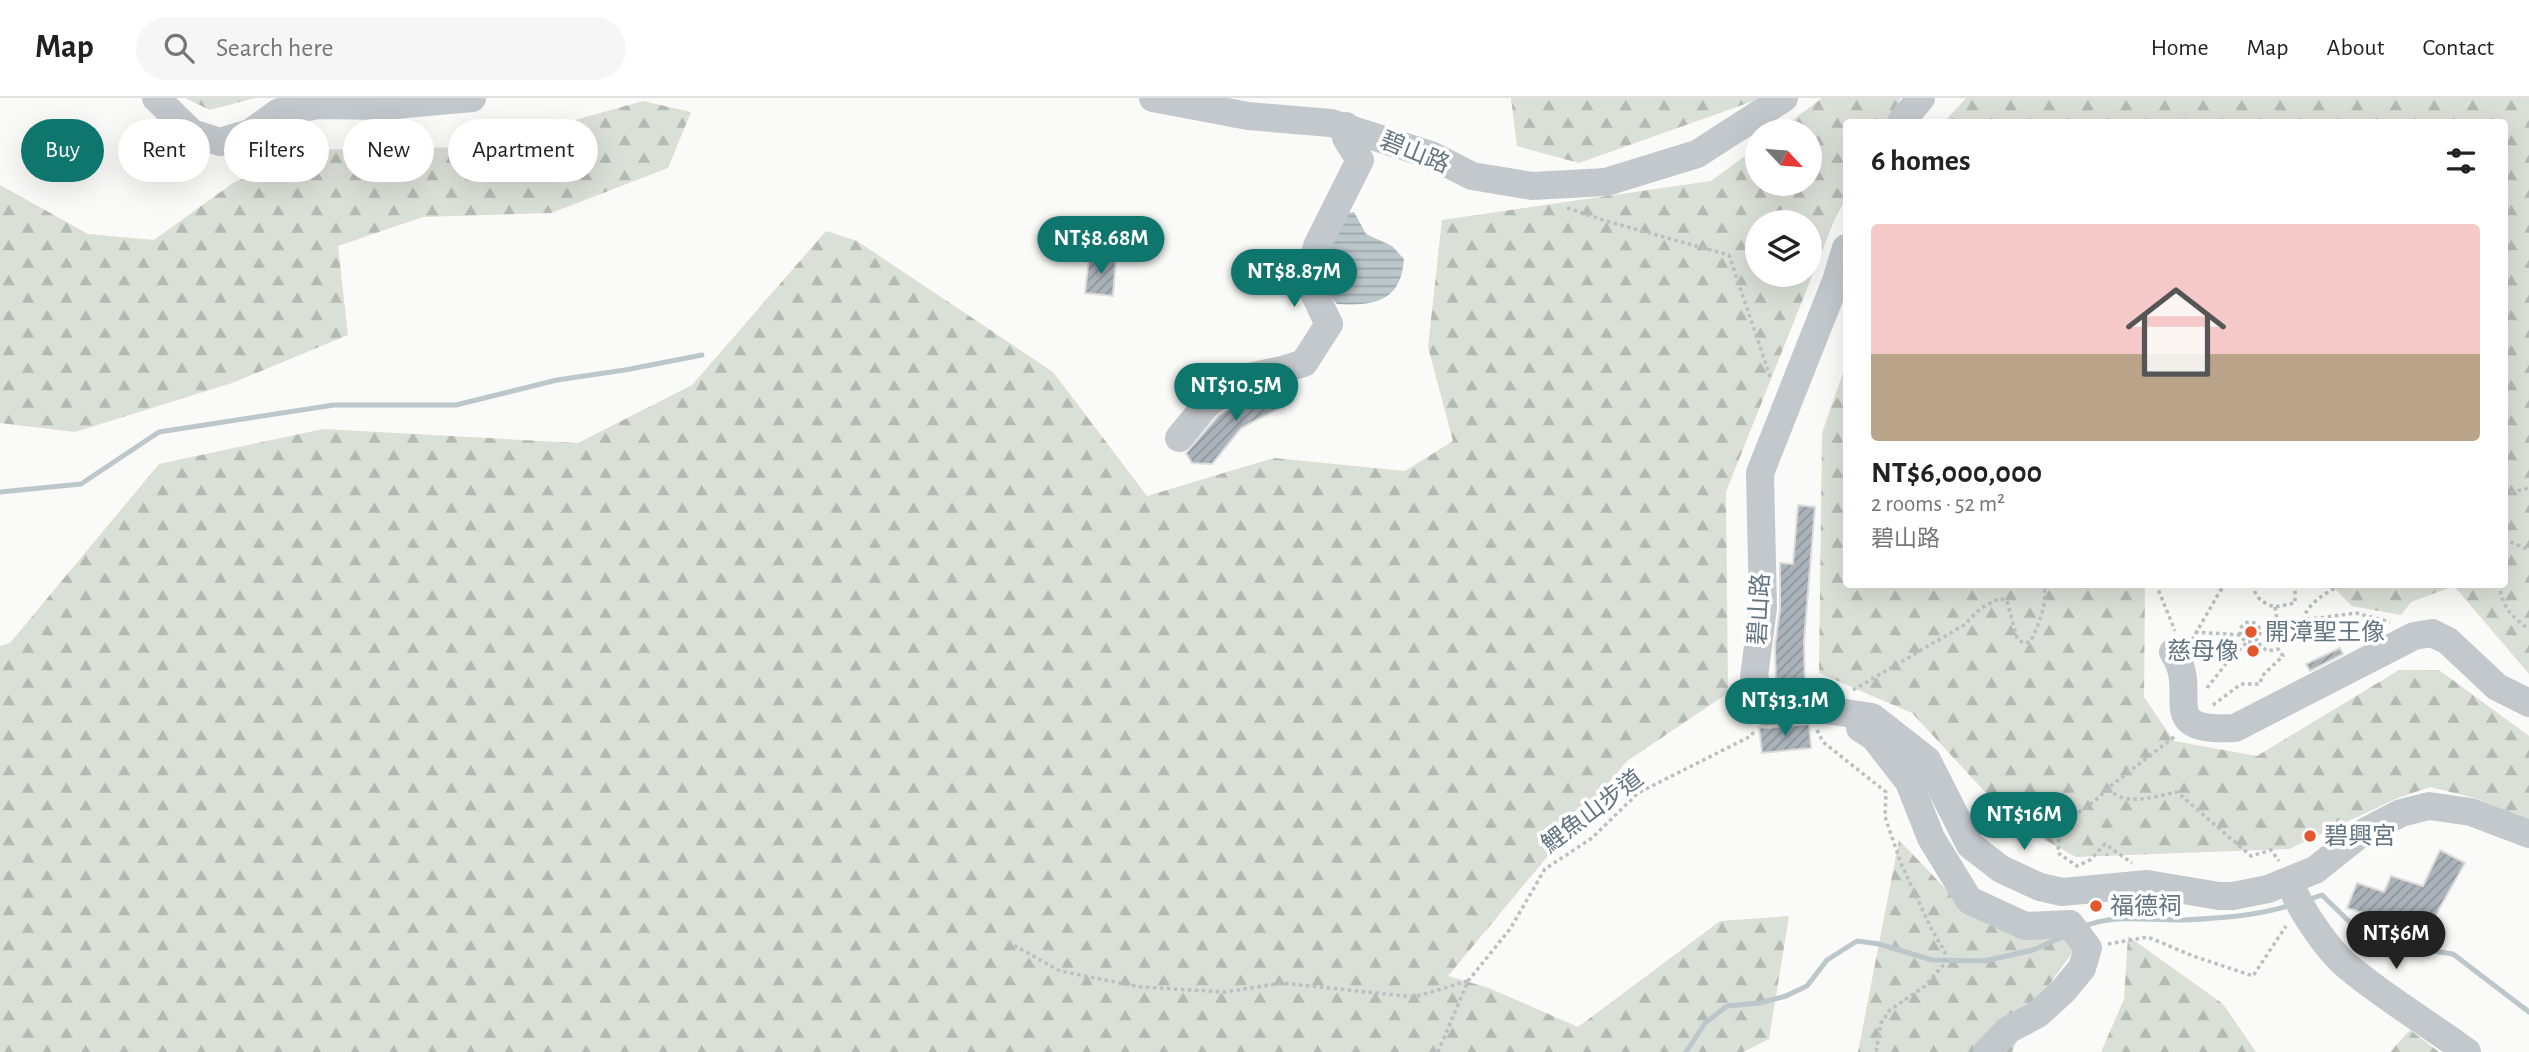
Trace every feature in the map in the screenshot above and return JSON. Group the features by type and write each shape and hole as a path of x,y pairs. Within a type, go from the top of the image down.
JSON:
{"street":[{"path":"156,98 192,133 220,142 250,133 279,112 319,105 384,106 472,98"},
{"name":"碧山路","path":"1153,98 1248,116 1331,122 1431,155 1472,176 1532,186 1606,183 1696,154 1784,98"},
{"path":"1903,119 1921,98"},
{"path":"1179,438 1207,404 1244,377 1304,363 1329,324 1309,283 1317,246 1360,160 1346,138 1346,127"},
{"name":"碧山路","path":"1766,712 1754,677 1763,608 1760,473 1843,258"},
{"path":"2180,641 2181,664 2196,707 2188,720 2197,726 2214,729 2235,728 2414,636 2432,633 2448,641 2497,687 2529,703"},
{"path":"1819,709 1874,737 1909,782 1931,838 1969,900 2025,926 2080,937 2082,968 2063,991 2038,1014 2008,1030 1987,1052"},
{"path":"1766,712 1819,709 1872,717 1927,760 1970,845 2001,869 2040,887 2062,892 2147,884 2233,897 2290,881 2315,870 2359,835 2401,813 2429,806 2471,812 2529,834"},
{"path":"2290,881 2295,898 2303,911 2345,965 2468,1052"}],"path":[{"path":"1635,229 1729,255 1784,414"},
{"path":"2508,493 2529,488"},
{"path":"2508,541 2529,550"},
{"path":"1852,691 1964,625 1981,608 2000,598 2007,601 2017,638 2023,643 2030,642 2038,628 2046,592 2044,588"},
{"path":"2158,588 2180,641 2196,632 2223,588"},
{"path":"2254,588 2259,599 2275,607 2295,603 2295,588"},
{"path":"2303,620 2305,612 2335,588"},
{"path":"2500,588 2501,599 2512,618 2529,629"},
{"path":"2275,607 2278,626 2356,613 2394,623"},
{"path":"2241,635 2244,624 2256,623 2260,631 2256,641"},
{"path":"2196,632 2241,635 2247,642"},
{"path":"2133,863 2105,844 2090,860 2077,866 2057,853 2060,821 2081,813 2108,788 2175,737 2163,715 2196,707 2241,684 2260,684 2262,676 2283,656 2278,649 2267,651 2256,641 2247,642 2225,665 2196,707"},
{"path":"1819,709 1823,742 1886,792 1885,817 1902,866 1945,952 1945,963 1925,986 1890,1010 1881,1023 1876,1052"},
{"name":"鯉魚山步道","path":"1438,1052 1468,981 1510,929 1545,869 1592,838 1638,793 1751,736 1766,712"},
{"path":"2108,788 2115,796 2126,800 2178,792 2251,856 2271,850 2290,881"},
{"path":"2080,937 2148,937 2193,956 2253,976 2282,931 2303,911"},
{"path":"1008,942 1060,971 1141,987 1225,992 1282,983 1414,997 1468,981"}],"green space":[{"path":"185,98 255,98 210,110"},
{"path":"1511,98 1762,98 1579,163 1517,146"},
{"path":"1822,98 1901,98 1889,119 1843,119 1843,204 1822,251 1822,210 1745,210 1745,287 1808,287 1726,492 1728,693 1627,761 1448,976 1489,988 1578,1027 1720,921 1789,916 1769,1039 1743,1052 0,1052 0,646 10,643 159,464 323,429 578,443 692,385 826,231 857,241 1053,372 1147,496 1274,458 1405,471 1453,441 1428,347 1442,220 1711,181 1745,156 1745,196 1822,196 1822,119 1794,119"},
{"path":"1966,98 2529,98 2529,674 2456,588 2508,588 2508,119 1947,119"},
{"path":"643,101 691,112 668,168 551,213 423,217 338,246 348,335 232,383 75,432 0,423 0,185 88,234 154,240 235,182 329,182 329,150 343,149 343,182 434,182 434,148 448,148 448,182 598,182 598,119 579,119"},
{"path":"1843,373 1843,588 2145,588 2144,697 2174,741 2257,756 2399,670 2439,670 2529,736 2529,820 2475,798 2430,787 2398,798 2289,849 2076,857 2013,822 1912,713 1819,673 1822,433"},
{"path":"2334,588 2449,588 2411,602 2401,615 2352,606"},
{"path":"1899,840 1960,904 2064,929 2076,947 2028,1015 2012,1052 1858,1052"},
{"path":"2128,936 2223,1004 2256,1052 2101,1052 2124,999"},
{"path":"2410,1030 2439,1052 2390,1052"}],"shaded area":[{"path":"1354,212 1366,234 1392,246 1404,259 1402,273 1391,293 1383,298 1363,304 1337,304 1319,284 1332,216"}],"building":[{"path":"1089,257 1116,259 1113,296 1085,293"},
{"path":"1285,386 1293,401 1241,428 1212,464 1192,463 1186,453 1218,416 1251,394"},
{"path":"1798,505 1815,507 1804,641 1805,690 1776,690 1775,646 1780,610 1780,563 1793,564"},
{"path":"2340,648 2343,654 2310,671 2306,664"},
{"path":"1809,724 1811,748 1762,753 1759,727"},
{"path":"2440,850 2465,863 2425,934 2411,929 2408,939 2388,932 2392,922 2347,908 2357,883 2384,892 2391,876 2423,886"}],"waterway":[{"path":"0,492 81,484 159,432 334,405 456,405 557,380 702,355"},
{"path":"2307,900 2322,895 2370,942 2453,954 2529,1012"},
{"path":"2083,927 2120,919 2184,920 2239,916 2291,905"},
{"path":"1686,1052 1705,1023 1727,1006 1760,1003 1786,996 1807,986 1827,960 1857,941 1879,944 1932,960 1984,961 2033,950 2064,936"}],"place":[{"name":"開漳聖王像","path":"2251,632"},
{"name":"慈母像","path":"2253,651"},
{"name":"碧興宮","path":"2310,836"},
{"name":"福德祠","path":"2096,906"}]}
